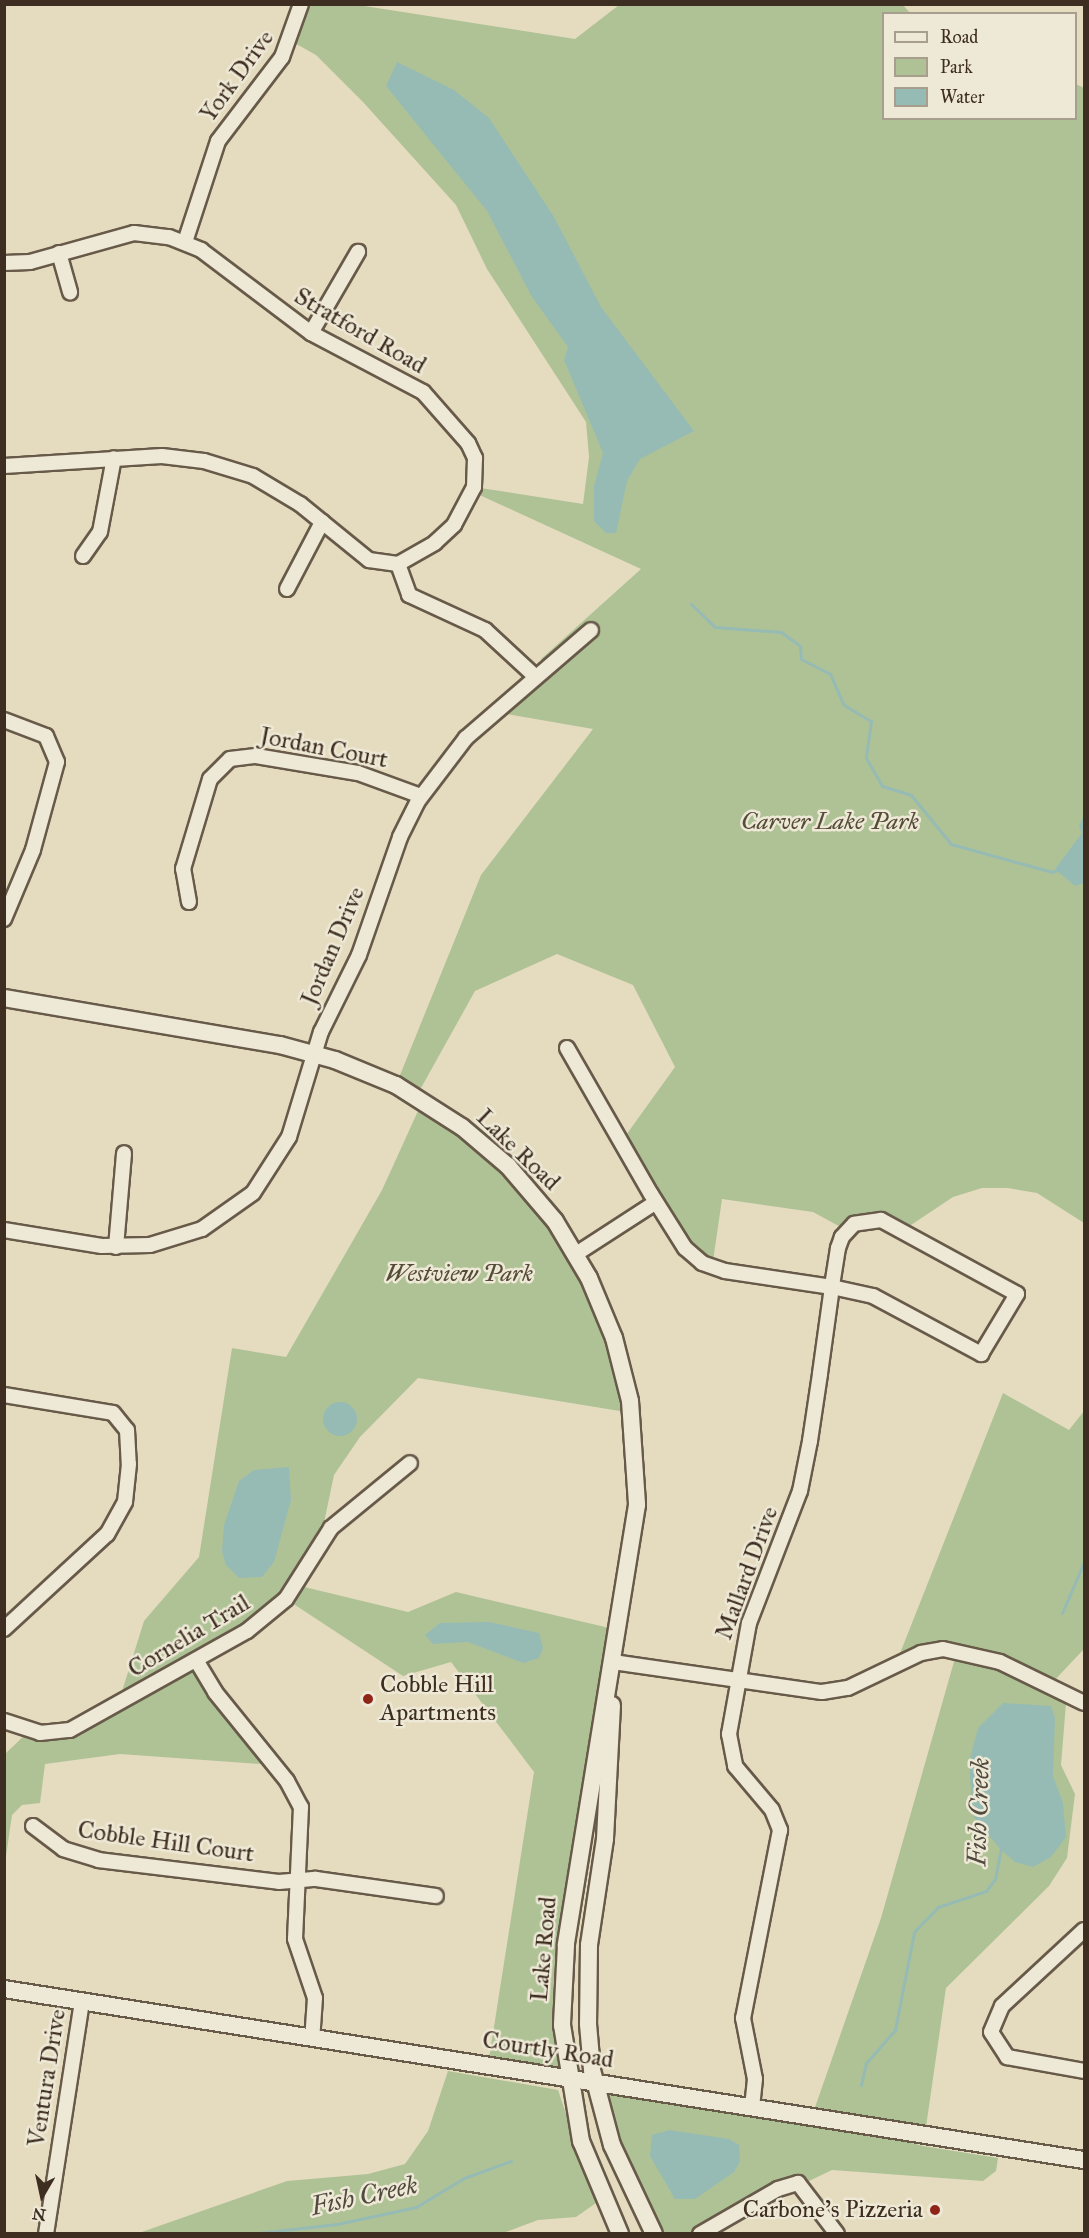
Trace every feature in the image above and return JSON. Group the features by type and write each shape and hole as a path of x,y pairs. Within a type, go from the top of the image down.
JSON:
{"street":[{"name":"York Drive","path":"185,242 218,141 282,57 301,4"},
{"name":"Stratford Road","path":"4,263 59,253 134,233 185,242 311,333 423,392 457,426 475,458 474,488 467,507 435,543 398,564"},
{"path":"311,333 358,252"},
{"path":"59,253 69,292"},
{"path":"4,466 114,458 182,457 229,468 278,489 369,560 398,564 410,595 485,630 536,676"},
{"path":"83,556 100,532 114,458"},
{"path":"286,589 322,522"},
{"name":"Jordan Drive","path":"4,1230 116,1247 150,1245 190,1234 220,1219 253,1193 289,1137 314,1053 359,955 400,837 420,796 466,738 591,630"},
{"path":"4,720 46,736 57,759 33,850 9,887 4,919"},
{"name":"Jordan Court","path":"189,902 183,869 210,779 230,759 256,756 358,773 420,796"},
{"name":"Lake Road","path":"4,998 314,1053 388,1082 462,1127 532,1193 576,1254 614,1338 635,1433 637,1505 614,1662 592,1768 566,1945 562,2025 568,2077 589,2168 620,2234"},
{"name":"Mallard Drive","path":"567,1048 685,1248 712,1268 832,1287 888,1302 981,1354 1017,1294 871,1218 854,1224 842,1237 832,1287 800,1491 758,1596 736,1680 731,1755 740,1774 772,1810 781,1841 743,2018 755,2079 753,2107"},
{"path":"116,1247 124,1153"},
{"path":"576,1254 656,1202"},
{"path":"4,1395 117,1416 127,1430 129,1473 123,1508 107,1534 4,1629"},
{"name":"Cornelia Trail","path":"4,1721 40,1733 70,1730 196,1660 273,1611 331,1528 410,1463"},
{"path":"614,1662 736,1680 837,1691 921,1653 943,1649 999,1662 1084,1703"},
{"path":"196,1660 214,1692 297,1797 303,1817 295,1939 315,1998 312,2037"},
{"name":"Lake Road","path":"614,1662 611,1770 587,1985 595,2082 616,2157 654,2234"},
{"name":"Cobble Hill Court","path":"33,1826 63,1849 99,1860 300,1881 316,1879 436,1896"},
{"path":"1084,1930 1002,2006 991,2032 1007,2057 1084,2071"},
{"name":"Courtly Road","path":"4,1989 1084,2160"},
{"name":"Ventura Drive","path":"46,2234 82,2001"},
{"path":"700,2234 778,2189 798,2183 837,2234"}],"green space":[{"name":"Carver Lake Park","path":"301,5 358,5 575,39 619,5 903,5 909,12 882,12 882,120 1077,120 1077,84 1084,88 1084,1223 1037,1193 1008,1188 982,1188 953,1197 902,1231 888,1223 846,1230 813,1212 722,1199 712,1268 702,1263 621,1142 675,1067 633,985 557,954 475,991 416,1097 396,1085 481,875 593,729 495,712 548,666 541,659 641,569 473,492 474,487 583,504 589,457 586,422 487,269 456,205 363,102 316,55 291,41"},
{"name":"Westview Park","path":"423,1100 462,1127 576,1254 632,1413 418,1378 360,1437 334,1475 320,1542 296,1585 408,1612 456,1592 618,1630 566,1945 568,2077 488,2065 534,1772 451,1662 403,1676 286,1599 196,1660 274,1765 120,1754 45,1764 40,1803 22,1805 12,1815 5,1863 5,1754 29,1731 56,1733 118,1704 144,1621 199,1557 232,1348 286,1357 382,1190"},
{"path":"1003,1393 1069,1430 1084,1411 1084,1649 1051,1684 1067,1691 1061,1765 1075,1794 1067,1858 1049,1886 946,1988 925,2134 821,2118 923,2146 998,2158 996,2171 983,2181 832,2170 700,2233 654,2233 595,2082 812,2116 881,1918 957,1651 943,1649 895,1666"},
{"path":"448,2071 558,2090 596,2203 576,2217 538,2220 503,2233 136,2234 287,2181 368,2174 405,2164 428,2131"}],"water":[{"path":"397,62 454,90 489,118 554,217 601,307 694,431 640,459 627,481 616,533 606,533 594,521 594,486 603,453 564,360 568,347 532,297 487,211 386,86"},
{"path":"1084,814 1084,883 1075,886 1055,869 1082,833 1079,827"},
{"path":"340,1402 352,1407 357,1419 352,1431 340,1436 328,1431 323,1419 328,1407"},
{"path":"289,1467 291,1500 274,1562 262,1577 239,1578 226,1565 222,1552 224,1525 239,1481 254,1470"},
{"path":"489,1622 539,1633 543,1648 539,1658 523,1663 468,1642 433,1644 425,1635 440,1623"},
{"path":"1003,1703 1051,1706 1055,1718 1053,1776 1063,1803 1066,1837 1051,1857 1033,1867 1015,1862 1001,1850 973,1816 969,1762 978,1728"},
{"path":"669,2130 729,2139 739,2145 740,2161 734,2172 695,2199 675,2199 650,2156 652,2135"}],"waterway":[{"path":"691,604 715,627 781,632 800,646 801,659 830,674 844,705 871,721 866,758 882,786 911,795 951,844 1052,872 1060,869"},
{"name":"Fish Creek","path":"1062,1613 1084,1562"},
{"name":"Fish Creek","path":"861,2085 866,2063 895,2030 914,1932 938,1907 986,1891 995,1879 1001,1847"},
{"name":"Fish Creek","path":"250,2234 337,2224 416,2207 464,2178 511,2161"}],"place":[{"name":"Cobble Hill Apartments","path":"368,1699"},
{"name":"Carbone's Pizzeria","path":"935,2210"}]}
